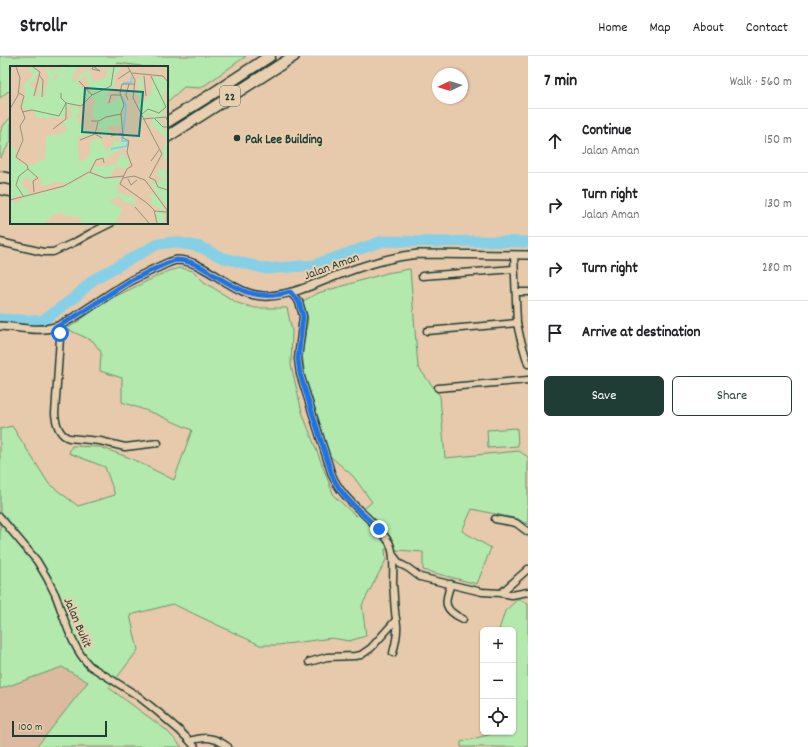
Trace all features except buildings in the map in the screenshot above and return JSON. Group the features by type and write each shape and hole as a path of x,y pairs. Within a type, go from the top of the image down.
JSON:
{"highway":[{"name":"22","path":"168,121 270,56"},
{"name":"22","path":"168,136 294,56"},
{"path":"0,177 10,179"},
{"path":"0,188 10,191"}],"street":[{"path":"0,242 43,252 54,252 108,224"},
{"name":"Jalan Aman","path":"0,326 34,330 50,329 58,326 131,281 175,260 195,264 243,291 255,295 268,296 290,292 363,266 404,255 528,255"},
{"path":"514,255 518,323 528,364"},
{"path":"422,276 514,269"},
{"path":"290,292 299,302 303,316 298,359 300,374 332,475 343,494 379,529 389,543 393,555 393,580 396,620 398,627 393,653"},
{"path":"516,292 528,292"},
{"path":"427,331 518,323"},
{"path":"58,326 60,338 55,414 56,421 62,434 69,438 100,441 124,447 158,443"},
{"path":"438,388 528,380"},
{"name":"Jalan Bukit","path":"0,517 42,568 55,594 74,644 85,661 90,666 138,696 158,712 195,747"},
{"path":"495,519 516,523 528,532"},
{"path":"393,555 400,564 420,576 482,592 512,595 528,592"},
{"path":"501,593 528,569"},
{"path":"451,584 446,596 447,606 453,614 463,619"},
{"path":"309,662 327,657 355,656 361,654 371,648 396,620"},
{"path":"190,741 198,738 212,738 228,747"}],"shaded area":[{"path":"62,667 88,682 36,747 0,747 0,689"}],"green space":[{"path":"0,56 246,56 201,88 184,87 168,101 168,66 141,66 118,63 114,66 10,66 10,91 0,98"},
{"path":"10,118 10,143 0,158 0,132"},
{"path":"180,268 193,271 204,282 237,303 255,308 287,308 292,331 291,365 302,412 334,496 356,516 372,502 353,476 330,456 305,376 302,354 308,319 303,301 318,293 387,273 410,269 418,367 440,396 445,458 519,451 528,457 528,525 518,519 472,509 462,531 491,548 477,584 423,570 423,552 385,549 386,560 362,605 366,636 349,641 332,638 278,645 260,645 173,604 130,615 138,650 109,688 165,729 182,747 36,747 88,682 62,667 0,689 0,429 12,426 49,484 78,506 115,495 105,467 69,453 72,446 100,447 130,458 174,480 192,430 156,414 122,402 122,378 100,371 101,352 93,341 67,329 110,299 168,271"},
{"path":"517,428 518,446 488,448 487,430"},
{"path":"518,599 528,604 528,747 461,747 461,742 488,735 516,735 516,627 500,627 505,611"}],"waterway":[{"path":"0,319 42,321 74,298 94,279 158,244 175,242 200,247 221,257 266,269 314,265 383,241 528,242"}],"place":[{"name":"Pak Lee Building","path":"237,138"}],"route":[{"path":"60,333 58,326 131,281 175,260 195,264 234,287 255,295 268,296 290,292 299,302 302,311 302,329 298,359 300,374 327,462 338,488 379,529"}]}
